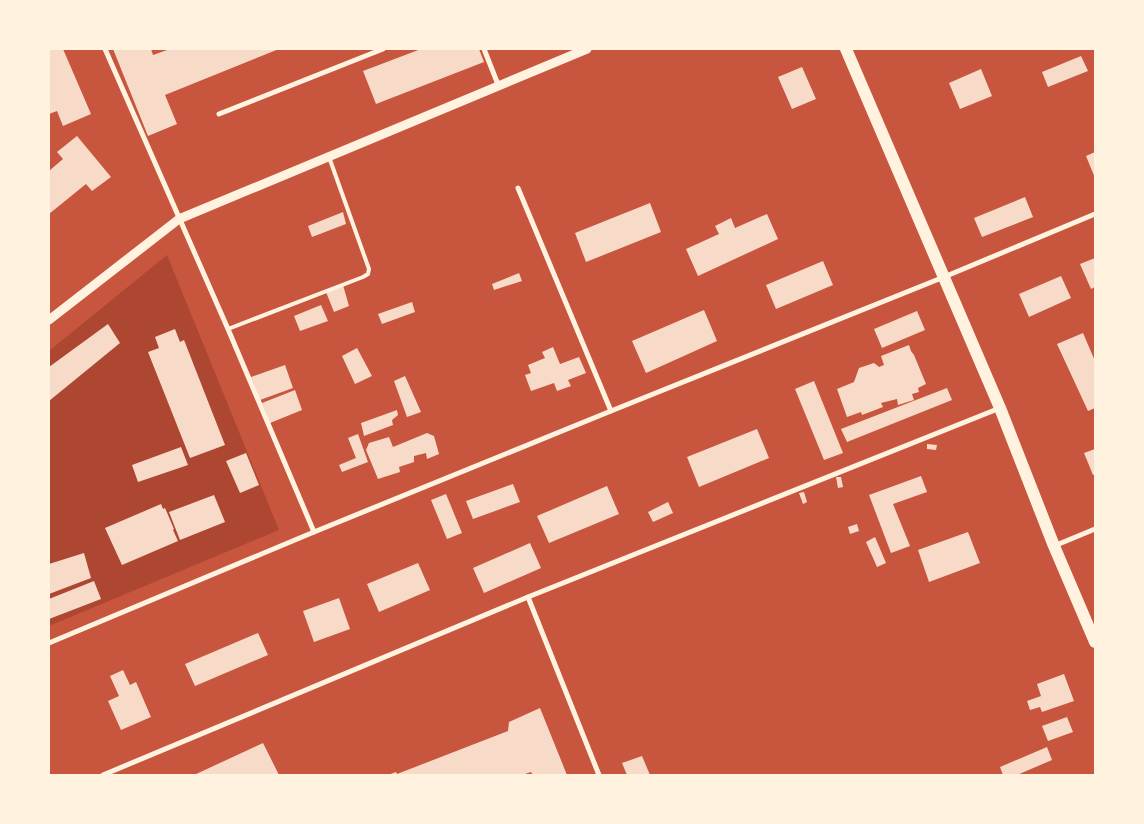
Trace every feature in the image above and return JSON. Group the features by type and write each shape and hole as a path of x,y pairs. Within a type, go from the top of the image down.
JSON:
{"main road":[{"path":"846,49 1000,408 1054,546 1095,642"}],"street":[{"path":"106,49 314,532"},
{"path":"219,114 382,49"},
{"path":"484,49 499,87"},
{"path":"49,320 179,219 587,49"},
{"path":"518,188 611,411"},
{"path":"49,643 314,532 1095,214"},
{"path":"103,775 528,596 1000,408"},
{"path":"1054,546 1095,529"},
{"path":"528,596 599,775"}],"lane":[{"path":"228,329 363,278 368,274 369,269 329,157"}],"shaded area":[{"path":"167,255 279,530 49,626 49,351"}],"building":[{"path":"49,49 63,49 91,114 63,126 57,111 49,114"},
{"path":"113,49 151,49 153,55 170,49 279,49 165,95 177,124 148,136"},
{"path":"421,49 479,49 484,62 376,104 363,71"},
{"path":"1081,56 1088,71 1048,87 1042,72"},
{"path":"802,67 816,99 792,109 778,77"},
{"path":"981,69 992,96 960,109 949,83"},
{"path":"77,136 111,177 92,191 86,184 49,214 49,171 63,159 57,152"},
{"path":"1095,152 1095,178 1086,156"},
{"path":"1025,197 1033,217 982,237 974,218"},
{"path":"650,203 661,232 586,262 575,233"},
{"path":"343,212 346,224 312,237 308,226"},
{"path":"767,214 778,239 698,276 686,249 719,234 715,226 731,218 735,228"},
{"path":"1095,258 1095,287 1091,289 1080,264"},
{"path":"823,261 833,285 776,309 766,285"},
{"path":"519,273 522,281 494,290 492,284"},
{"path":"1061,276 1071,298 1029,317 1019,294"},
{"path":"343,285 349,306 334,312 326,292"},
{"path":"412,302 415,312 382,324 378,314"},
{"path":"321,305 328,321 300,331 294,316"},
{"path":"704,310 717,341 646,373 632,341"},
{"path":"917,311 925,330 882,348 874,329"},
{"path":"108,324 120,343 49,401 49,367"},
{"path":"175,329 180,342 184,340 225,445 190,458 148,352 159,348 155,337"},
{"path":"1083,333 1095,361 1095,408 1088,411 1057,344"},
{"path":"909,345 926,384 918,388 919,392 912,394 914,400 898,405 897,399 881,403 883,407 862,415 861,412 847,417 837,389 854,382 859,368 874,363 879,367 884,365 881,356"},
{"path":"553,347 560,364 579,357 586,373 568,380 571,386 557,391 554,383 531,391 525,375 531,373 528,365 545,358 542,352"},
{"path":"357,348 372,376 355,384 342,356"},
{"path":"285,365 293,388 260,400 251,377"},
{"path":"405,376 421,412 407,417 394,381"},
{"path":"814,381 843,453 824,460 795,389"},
{"path":"947,388 952,400 847,442 841,429"},
{"path":"295,390 302,410 270,423 262,403"},
{"path":"397,410 398,415 392,420 393,425 364,436 361,423"},
{"path":"757,429 769,458 699,487 687,457"},
{"path":"427,433 434,436 439,454 427,459 426,453 414,456 414,462 399,467 400,472 378,479 366,450 369,443 389,437 393,447"},
{"path":"358,434 368,462 342,472 339,465 356,458 348,438"},
{"path":"927,444 937,445 936,450 927,449"},
{"path":"181,447 188,465 138,482 132,465"},
{"path":"1095,449 1095,474 1093,475 1084,453"},
{"path":"246,453 259,485 240,493 226,461"},
{"path":"921,476 927,492 893,504 910,546 891,553 869,495"},
{"path":"836,477 841,477 843,487 838,488"},
{"path":"513,484 520,502 473,519 466,501"},
{"path":"607,486 619,514 549,543 537,516"},
{"path":"804,492 807,502 803,504 799,493"},
{"path":"446,494 462,533 447,539 431,500"},
{"path":"214,495 225,522 180,540 169,512"},
{"path":"668,502 673,513 653,522 648,512"},
{"path":"161,504 163,509 165,508 178,541 122,565 105,528"},
{"path":"857,524 859,531 850,534 848,527"},
{"path":"968,532 980,563 929,582 918,550"},
{"path":"875,537 886,563 877,567 866,542"},
{"path":"530,543 541,568 484,593 473,568"},
{"path":"84,553 91,578 49,594 49,564"},
{"path":"418,563 430,590 379,612 367,584"},
{"path":"94,581 101,599 49,619 49,599"},
{"path":"339,598 350,629 314,642 303,611"},
{"path":"258,633 268,655 195,686 185,664"},
{"path":"123,670 130,685 136,682 151,717 121,730 108,701 119,696 110,676"},
{"path":"1064,674 1074,701 1042,712 1040,707 1030,710 1027,701 1041,696 1037,684"},
{"path":"540,708 567,775 533,775 531,772 522,775 388,775 396,772 397,774 508,731 509,722"},
{"path":"1067,717 1073,732 1048,741 1042,726"},
{"path":"263,743 279,775 194,775"},
{"path":"1047,747 1052,760 1017,775 1003,775 1000,767"},
{"path":"642,756 650,775 627,775 622,763"}]}
